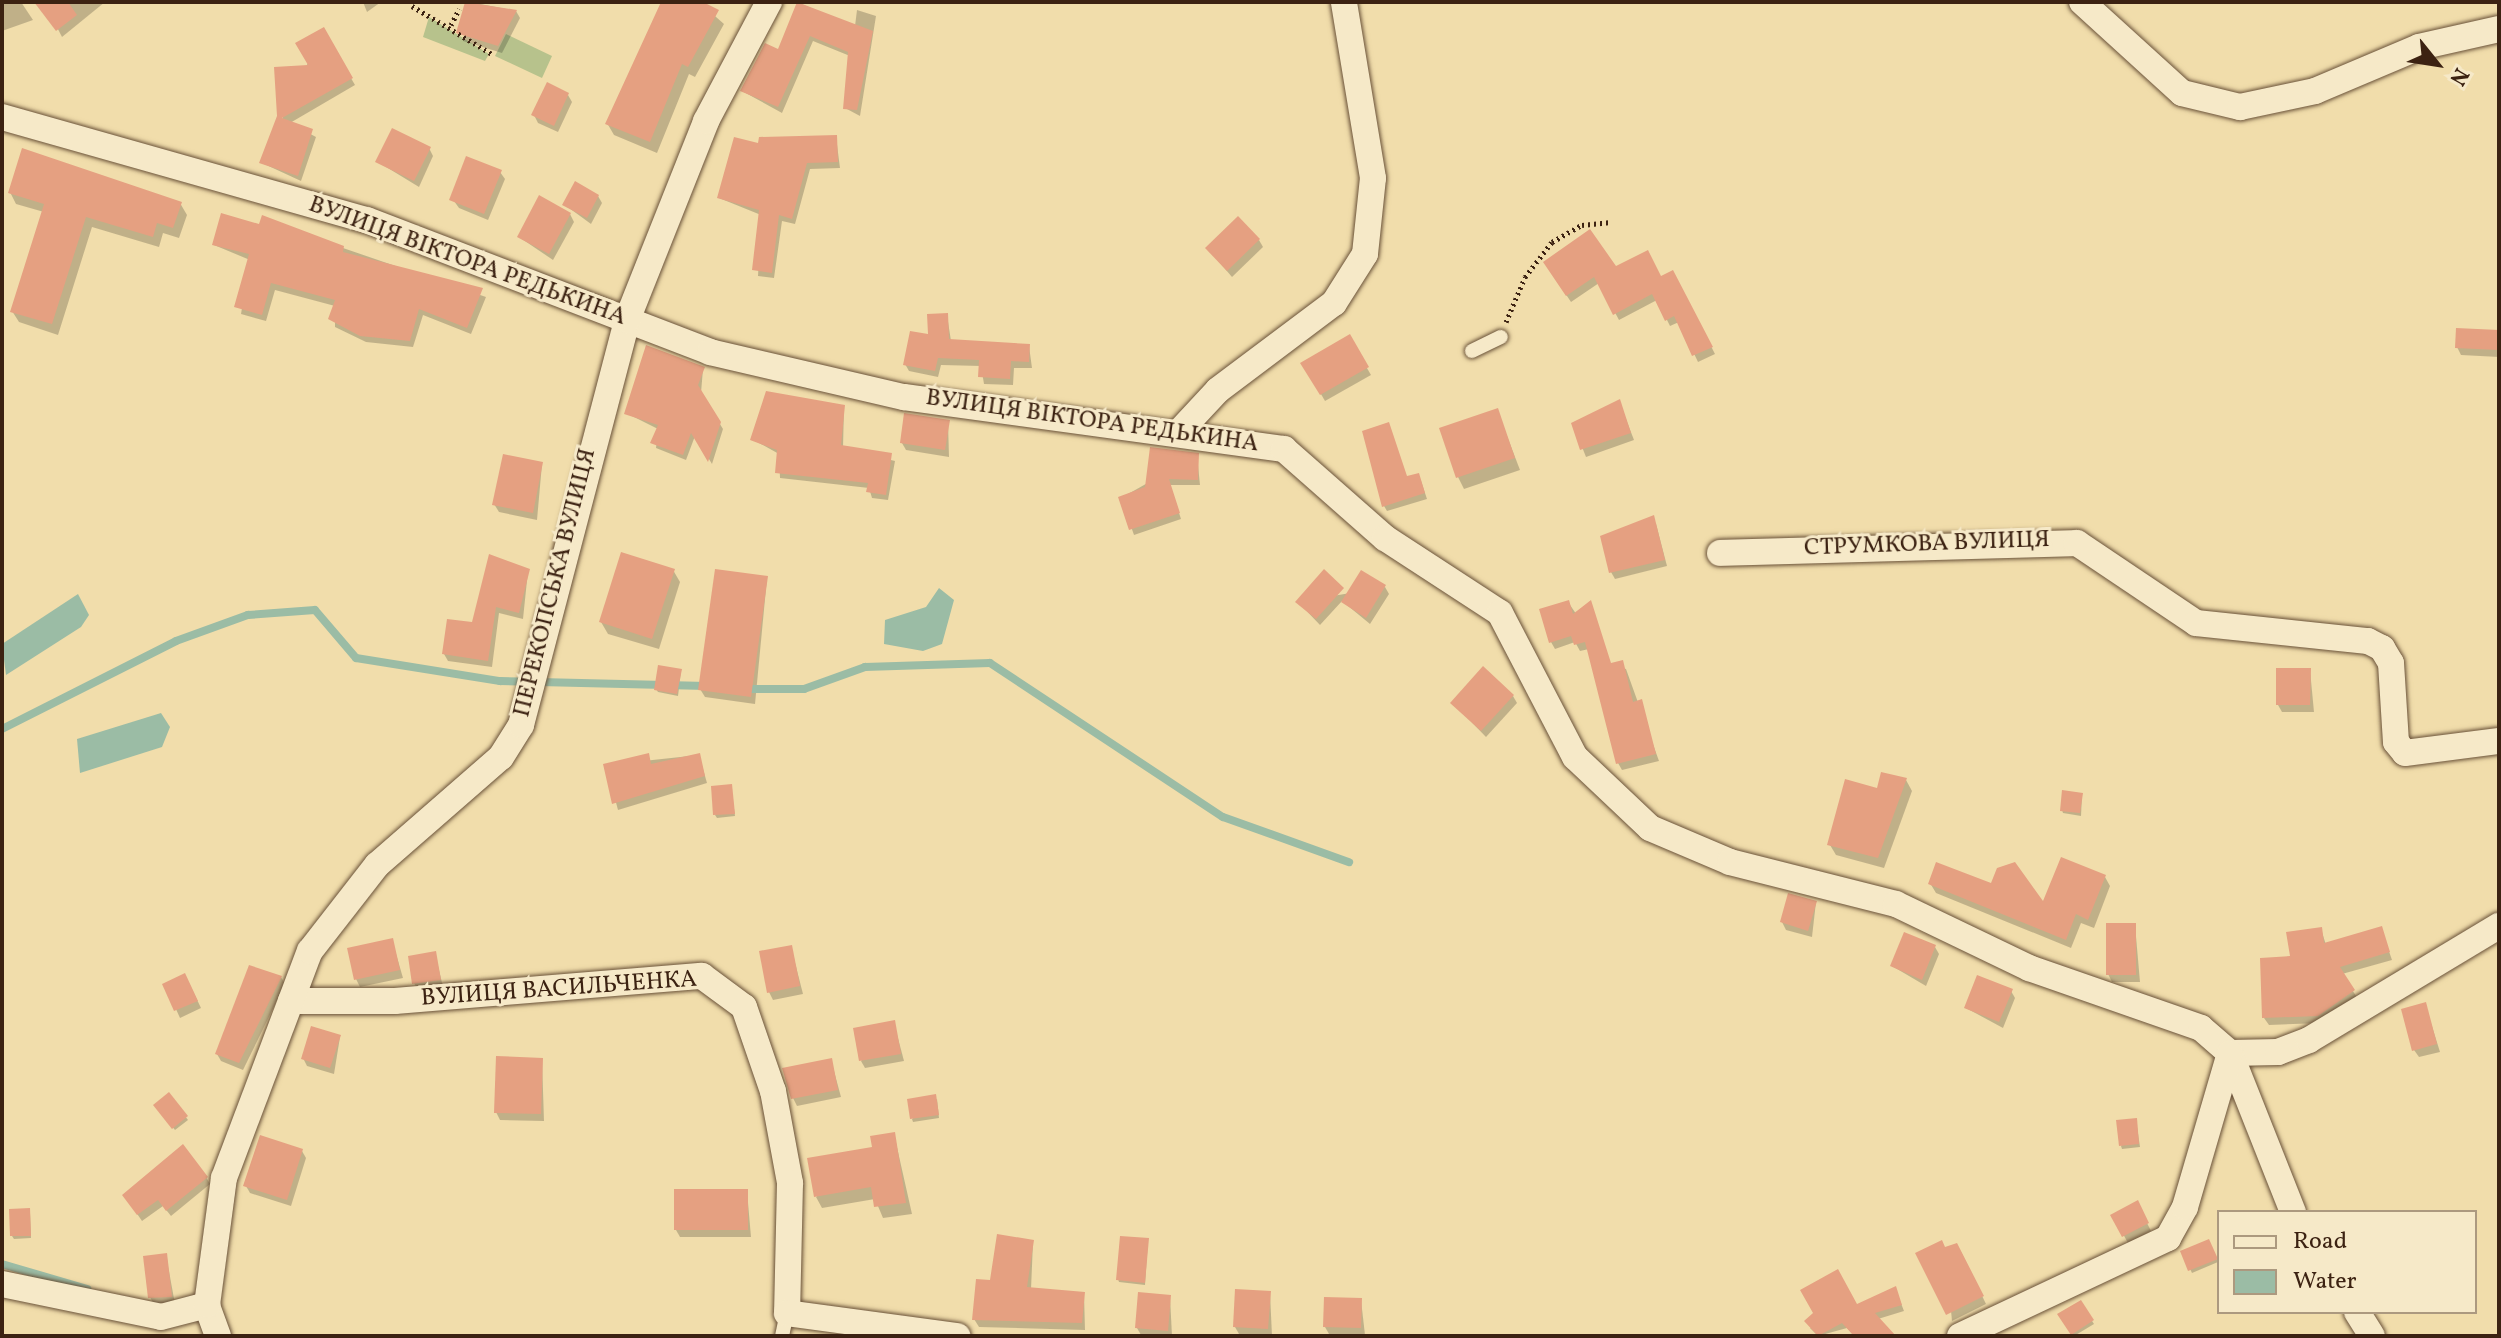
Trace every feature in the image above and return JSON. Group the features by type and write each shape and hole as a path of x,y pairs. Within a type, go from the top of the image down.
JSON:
{"street":[{"name":"ПЕРЕКОПСЬКА ВУЛИЦЯ","path":"218,1336 207,1305 224,1178 310,951 377,865 501,757 521,725 627,320 706,121 769,2"},
{"path":"1177,434 1218,390 1334,303 1365,254 1373,178 1344,2"},
{"path":"2082,2 2182,93 2240,107 2315,91 2419,47 2499,29"},
{"name":"ВУЛИЦЯ ВІКТОРА РЕДЬКИНА","path":"2,117 334,209 710,352 904,397 1284,449 1356,516 1500,613 1575,757 1650,828 1730,862 1896,904 2029,968 2201,1028 2230,1053"},
{"name":"СТРУМКОВА ВУЛИЦЯ","path":"1720,553 2077,543 2196,623 2368,641 2382,648 2391,663 2396,742 2405,753 2499,741"},
{"path":"2230,1053 2278,1052 2309,1040 2499,926"},
{"name":"ВУЛИЦЯ ВАСИЛЬЧЕНКА","path":"291,1001 395,1001 702,976 744,1007 773,1091 790,1183 784,1325"},
{"path":"2230,1053 2292,1210"},
{"path":"1960,1336 2168,1238 2185,1207 2230,1053"},
{"path":"2,1284 161,1317 207,1305"},
{"path":"2358,1314 2372,1336"},
{"path":"784,1325 957,1336"}],"lane":[{"path":"1472,351 1501,337"}],"path":[{"path":"412,6 451,25"},
{"path":"459,9 451,25 453,34 492,54"},
{"path":"1501,337 1516,294 1552,242 1582,225 1609,222"}],"shaded area":[{"path":"429,17 489,54 485,61 423,37"},
{"path":"506,34 552,56 542,78 495,56"}],"water":[{"path":"939,588 954,600 942,644 923,651 884,644 885,620 926,607"},
{"path":"78,594 89,615 81,627 6,675 2,644"},
{"path":"161,713 170,727 162,747 80,773 77,739"}],"building":[{"path":"34,2 68,2 77,15 56,31"},
{"path":"465,2 517,10 498,46 456,33"},
{"path":"661,2 703,2 719,10 688,67 682,64 650,142 605,124"},
{"path":"797,2 873,31 857,110 843,109 848,52 810,36 778,107 740,91 765,43 778,49"},
{"path":"324,27 353,78 282,118 313,129 298,176 259,163 277,116 274,67 308,65 295,43"},
{"path":"547,82 569,93 554,126 531,115"},
{"path":"392,128 431,147 414,181 375,162"},
{"path":"837,135 838,162 807,163 792,219 779,215 772,273 752,270 759,210 717,198 734,137 758,143 759,137"},
{"path":"22,148 182,202 173,228 157,223 153,237 86,217 52,324 10,312 44,204 8,193"},
{"path":"466,156 502,170 484,214 449,200"},
{"path":"575,181 599,195 587,218 562,205"},
{"path":"539,195 571,213 549,254 517,237"},
{"path":"221,213 259,224 262,215 344,246 343,252 483,288 467,328 419,309 410,341 360,336 328,319 335,300 271,283 262,315 234,307 249,254 212,245"},
{"path":"1238,216 1260,239 1227,271 1205,248"},
{"path":"1590,229 1616,266 1648,250 1661,276 1673,270 1713,347 1692,356 1674,316 1665,321 1652,294 1613,315 1594,277 1566,296 1543,262"},
{"path":"948,313 949,339 1030,344 1029,362 1011,361 1010,379 978,377 979,360 938,358 935,371 903,365 910,331 928,334 927,314"},
{"path":"2456,328 2499,330 2499,350 2455,348"},
{"path":"1350,334 1369,367 1320,395 1300,363"},
{"path":"646,345 705,367 698,385 721,422 708,462 691,433 683,455 650,443 658,425 624,414"},
{"path":"766,391 845,405 841,445 892,453 886,495 866,492 868,483 775,473 777,450 750,440"},
{"path":"1620,399 1631,433 1580,450 1571,423"},
{"path":"1498,408 1515,458 1456,478 1439,428"},
{"path":"904,413 950,420 945,450 900,443"},
{"path":"1389,422 1407,476 1419,473 1425,493 1382,507 1362,431"},
{"path":"1150,447 1199,453 1198,480 1169,479 1180,513 1129,530 1118,497 1145,487"},
{"path":"503,454 543,462 533,513 492,505"},
{"path":"1654,515 1665,560 1609,573 1600,536"},
{"path":"621,552 675,569 652,639 599,622"},
{"path":"489,554 530,569 519,613 496,607 488,661 442,654 447,619 472,622"},
{"path":"715,569 768,576 751,697 698,690"},
{"path":"1324,569 1344,588 1316,619 1295,602"},
{"path":"1361,570 1386,585 1366,618 1341,602"},
{"path":"1569,600 1573,614 1591,600 1611,663 1623,660 1633,702 1642,699 1656,754 1616,764 1585,642 1574,645 1571,636 1549,643 1539,609"},
{"path":"658,665 682,669 677,694 654,690"},
{"path":"1483,666 1514,695 1481,731 1450,703"},
{"path":"2276,668 2311,668 2310,705 2276,705"},
{"path":"649,753 651,764 700,753 705,776 612,804 603,764"},
{"path":"1881,772 1907,778 1878,858 1827,845 1845,779 1877,788"},
{"path":"732,784 735,814 713,815 711,786"},
{"path":"2062,790 2083,793 2080,813 2060,811"},
{"path":"2061,857 2106,875 2088,920 2076,914 2066,940 1928,884 1936,862 1991,883 1997,868 2015,862 2043,901"},
{"path":"1788,893 1817,901 1808,931 1780,922"},
{"path":"2106,923 2136,923 2136,975 2106,975"},
{"path":"2382,926 2390,952 2340,967 2355,990 2318,1016 2262,1018 2260,958 2290,956 2286,932 2322,927 2324,943"},
{"path":"1904,932 1936,945 1922,980 1890,966"},
{"path":"393,938 400,970 354,980 347,948"},
{"path":"792,945 800,986 767,993 759,951"},
{"path":"436,951 441,980 412,984 408,956"},
{"path":"249,965 282,976 239,1063 215,1054"},
{"path":"185,973 198,1001 174,1011 162,984"},
{"path":"1977,975 2013,989 1999,1022 1964,1008"},
{"path":"2426,1002 2437,1044 2412,1051 2401,1009"},
{"path":"895,1020 901,1054 859,1061 853,1028"},
{"path":"311,1026 341,1035 330,1068 301,1059"},
{"path":"496,1056 543,1058 541,1114 494,1113"},
{"path":"832,1058 838,1090 791,1099 782,1068"},
{"path":"169,1092 188,1116 172,1129 153,1105"},
{"path":"936,1094 939,1115 910,1119 907,1099"},
{"path":"2137,1118 2139,1144 2119,1146 2116,1120"},
{"path":"895,1132 906,1203 874,1207 871,1187 814,1197 807,1158 872,1147 870,1136"},
{"path":"260,1135 303,1149 287,1200 243,1186"},
{"path":"183,1144 208,1177 166,1211 158,1200 137,1215 122,1195"},
{"path":"674,1189 748,1189 748,1230 674,1230"},
{"path":"2138,1200 2149,1223 2122,1237 2110,1215"},
{"path":"30,1208 31,1236 10,1236 9,1209"},
{"path":"997,1234 1034,1240 1027,1287 1085,1292 1082,1323 972,1320 976,1279 990,1280"},
{"path":"1120,1236 1149,1238 1145,1283 1116,1280"},
{"path":"2209,1239 2217,1259 2188,1271 2180,1251"},
{"path":"1942,1240 1945,1247 1957,1243 1984,1296 1946,1315 1915,1253"},
{"path":"167,1253 172,1297 148,1298 143,1256"},
{"path":"1838,1269 1857,1304 1896,1286 1902,1305 1875,1313 1896,1336 1854,1336 1842,1323 1818,1336 1804,1321 1813,1313 1800,1290"},
{"path":"1235,1289 1271,1291 1268,1329 1233,1327"},
{"path":"1138,1292 1171,1295 1168,1331 1135,1328"},
{"path":"1324,1297 1362,1298 1361,1328 1323,1327"},
{"path":"2081,1300 2094,1320 2071,1335 2057,1314"}],"waterway":[{"path":"2,729 176,641 248,615 315,610 356,658 500,681 707,686"},
{"path":"744,689 804,689 865,667 990,663 1223,817 1349,862"},
{"path":"2,1264 87,1289"}]}
